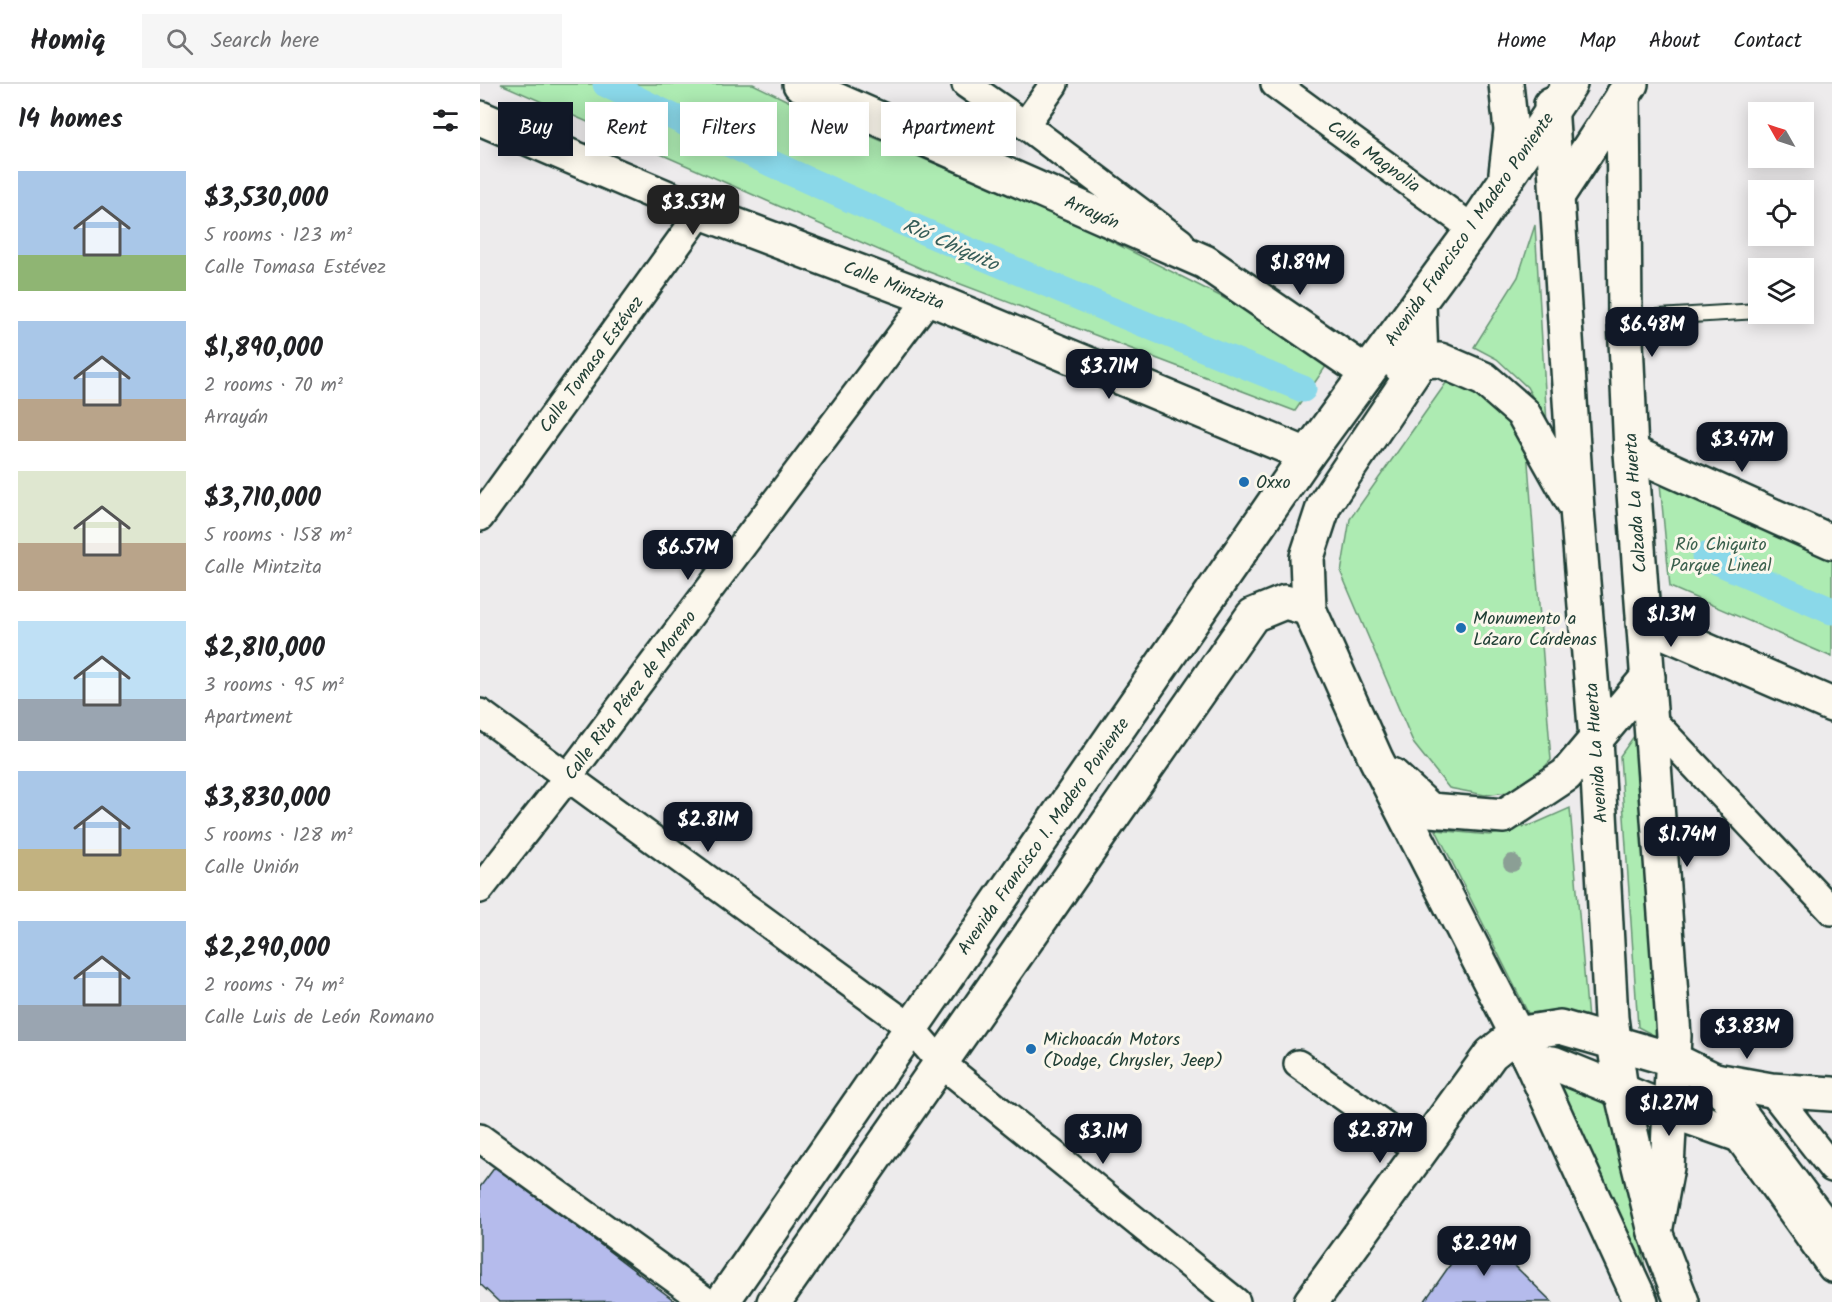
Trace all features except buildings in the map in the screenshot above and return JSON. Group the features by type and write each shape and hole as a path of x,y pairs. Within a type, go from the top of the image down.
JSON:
{"main road":[{"name":"Arrayán","path":"800,84 1205,262 1366,373"},
{"path":"1505,181 1512,130 1506,84"},
{"path":"1558,195 1627,90"},
{"name":"Calzada La Huerta","path":"1627,90 1625,319 1631,452 1674,1060 1667,1167 1655,1232"},
{"name":"Avenida Francisco I Madero Poniente","path":"1366,373 1473,228 1505,181 1557,93"},
{"name":"Avenida La Huerta","path":"1557,93 1558,195 1577,509 1596,739 1614,1042 1621,1090 1655,1232 1677,1300"},
{"name":"Calle Mintzita","path":"483,125 701,212 929,298 1307,455"},
{"path":"1419,303 1421,361 1324,505 1307,557 1309,609 1376,759 1512,1049 1641,1302"},
{"path":"1366,373 1421,361 1440,360 1484,379 1523,413 1577,509"},
{"name":"Avenida Francisco I. Madero Poniente","path":"722,1302 1366,373"},
{"path":"1631,452 1832,542"},
{"path":"774,1302 1253,615 1285,602 1309,609"},
{"path":"1643,623 1832,705"},
{"path":"1376,759 1430,810 1504,816 1566,776 1648,677"},
{"path":"1311,1302 1421,1151 1512,1049 1560,1027 1674,1060 1715,1080 1771,1090 1832,1094"},
{"path":"1512,1049 1553,1063 1671,1111 1749,1134"},
{"path":"1715,1080 1749,1134 1832,1236"},
{"path":"1749,1134 1771,1090"},
{"path":"1667,1167 1673,1148 1689,1141 1707,1136 1749,1134"}],"street":[{"path":"966,84 1025,125 1205,262"},
{"path":"1025,125 1054,84"},
{"name":"Calle Magnolia","path":"1275,84 1473,228"},
{"name":"Calle Tomasa Estévez","path":"480,517 701,212"},
{"name":"Calle Rita Pérez de Moreno","path":"480,889 567,778 929,298"},
{"path":"480,713 910,1028 942,1064 1236,1302"},
{"path":"1650,718 1832,910"},
{"path":"1298,1064 1421,1151"},
{"path":"1771,1090 1832,1168"},
{"path":"1749,1134 1832,1268"},
{"path":"480,1138 707,1302"}],"lane":[{"path":"1625,319 1748,312"}],"green space":[{"path":"501,84 753,84 790,102 789,156 869,156 869,135 881,141 881,156 917,156 1077,224 1220,296 1331,359 1295,411 929,272 665,156 668,156 668,102 585,102 585,121 573,116 573,102 542,102"},
{"path":"1535,225 1547,424 1527,387 1497,359 1474,347 1518,277"},
{"path":"1451,376 1482,386 1526,437 1551,760 1523,790 1485,795 1449,788 1414,744 1341,573 1350,519"},
{"name":"Río Chiquito Parque Lineal","path":"1659,473 1832,549 1832,657 1670,587"},
{"path":"1639,729 1661,1039 1638,1027 1620,756"},
{"path":"1570,808 1588,1020 1529,1015 1436,830 1490,835 1534,824"},
{"path":"1559,1081 1614,1098 1646,1273"}],"waterway":[{"name":"Rió Chiquito","path":"606,84 691,126 864,205 1303,389"},
{"path":"1705,556 1832,611"}],"place":[{"name":"Oxxo","path":"1244,482"},
{"name":"Monumento a Lázaro Cárdenas","path":"1461,628"},
{"name":"Michoacán Motors (Dodge, Chrysler, Jeep)","path":"1031,1049"}]}
